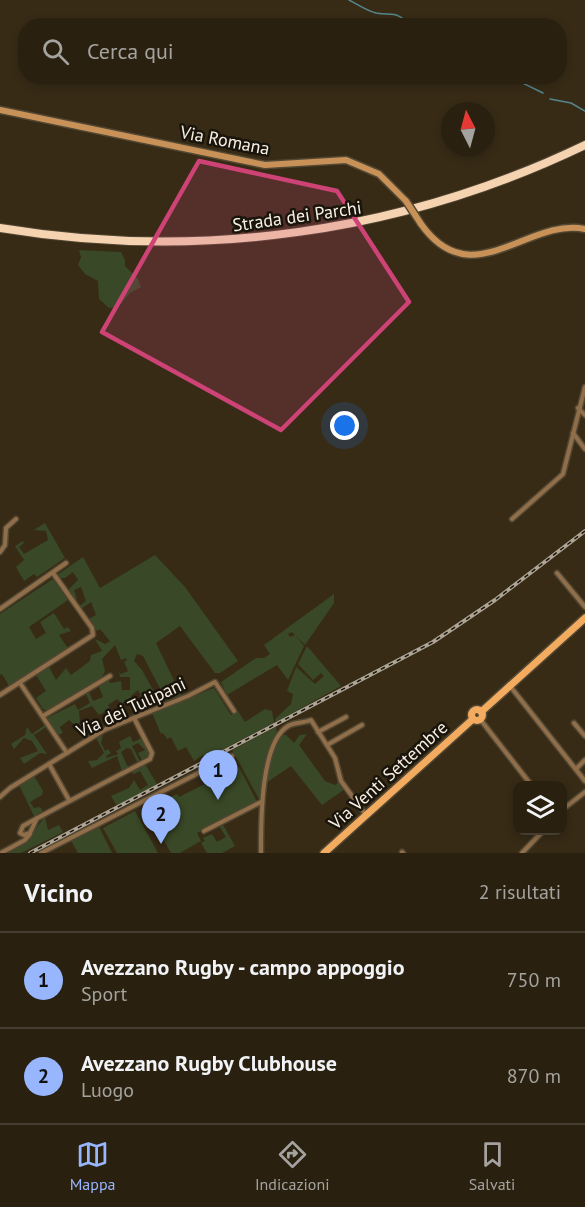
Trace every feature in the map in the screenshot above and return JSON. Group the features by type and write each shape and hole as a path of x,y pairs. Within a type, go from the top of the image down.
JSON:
{"highway":[{"name":"Strada dei Parchi","path":"0,228 76,238 155,243 220,241 288,235 381,218 439,202 522,173 585,145"},
{"name":"Strada dei Parchi","path":"0,233 75,243 144,247 219,246 289,239 369,225 441,207 515,181 585,150"}],"main road":[{"name":"Via Romana","path":"0,110 265,165 346,160 379,174 406,201 421,224 436,240 450,248 477,255 496,253 531,237 556,229 585,229"},
{"name":"Via Venti Settembre","path":"324,853 478,717 585,618"}],"street":[{"path":"512,519 563,474 585,387"},
{"path":"578,408 585,415"},
{"path":"572,432 585,448"},
{"path":"0,552 5,545 6,528 16,519"},
{"path":"0,609 66,563"},
{"path":"0,695 93,635 92,628 53,573"},
{"path":"556,573 585,607"},
{"path":"42,716 110,676"},
{"name":"Via dei Tulipani","path":"0,797 10,788 104,730 215,682 234,711"},
{"path":"20,683 67,753"},
{"path":"510,686 585,781"},
{"path":"318,732 346,717"},
{"path":"478,717 528,781"},
{"path":"30,833 24,835 20,828 150,759 152,753 134,718"},
{"path":"261,853 262,802 267,765 280,732 293,724 311,720 339,767 341,781 366,815"},
{"path":"574,723 585,736"},
{"path":"327,745 362,725"},
{"path":"41,853 232,756"},
{"path":"576,769 585,760"},
{"path":"49,764 69,800"},
{"path":"567,806 585,792"},
{"path":"204,831 262,802"},
{"path":"1,853 25,840 37,818"},
{"path":"522,853 540,835"}],"highlighted area":[{"path":"199,161 337,191 409,302 281,430 102,332"}],"green space":[{"path":"79,250 121,252 125,266 138,279 141,287 130,293 118,307 109,308 99,299 98,281 85,274 78,265 81,257"},
{"path":"45,523 65,558 37,577 34,574 24,581 16,567 24,560 15,546 23,541 24,543 19,547 24,554 48,540 46,531 34,530"},
{"path":"155,555 185,587 238,661 220,673 215,673 180,626 156,643 181,695 166,700 143,656 137,654 134,661 142,670 161,704 158,705 154,699 145,704 138,690 131,696 133,701 123,702 123,705 117,699 108,705 110,709 99,715 92,706 79,711 80,722 76,726 69,720 60,727 63,733 58,735 47,718 75,704 78,710 90,703 86,694 89,692 93,701 103,697 99,687 109,680 110,683 121,681 122,690 130,690 130,677 120,677 119,672 121,674 128,671 124,662 127,660 126,658 121,660 115,645 102,659 105,671 101,679 48,711 43,709 36,698 46,691 36,675 49,667 56,680 66,668 71,675 90,661 91,655 102,651 95,639 105,644 110,641 100,629 97,631 88,619 96,615 91,602 81,609 78,607 86,601 81,587 74,590 77,599 74,601 67,591 78,580 73,572 65,578 59,578 57,575 83,557 100,588"},
{"path":"53,579 68,600 29,627 36,639 46,633 40,622 54,613 64,629 68,627 71,631 59,635 69,650 9,686 2,674 0,675 0,614"},
{"path":"334,594 334,603 305,645 295,635 304,646 288,680 277,665 227,695 221,682 256,658 264,658 270,654 264,645"},
{"path":"307,646 341,686 276,722 275,719 291,704 293,694 287,691 296,667 315,684 324,676 321,673 313,680 298,664"},
{"path":"214,688 231,715 238,711 245,722 265,709 272,711 274,723 206,758 203,755 194,761 186,747 178,751 171,737 167,739 163,733 161,734 152,713"},
{"path":"45,725 46,727 34,735 47,754 40,753 24,764 20,758 38,751 32,741 24,738 14,749 11,744 25,735 27,727 32,734"},
{"path":"276,727 277,735 267,758 259,799 232,750"},
{"path":"307,734 299,745 325,781 335,785 339,782 345,789 322,805 291,766 266,783 271,756 282,735 286,735 294,743 300,735"},
{"path":"103,735 101,743 105,751 108,749 111,753 106,756 107,758 118,754 116,751 121,748 119,742 130,736 133,742 142,738 149,753 148,757 142,760 138,753 145,750 138,743 132,746 140,761 137,762 131,749 127,748 121,752 128,767 122,771 117,756 92,768 88,761 97,760 104,753 96,738"},
{"path":"145,764 157,784 117,806 111,796 129,788 134,780 140,790 148,785 140,771 134,774 131,772"},
{"path":"239,767 257,802 197,833 201,841 180,853 171,853 149,815 146,816 142,809 177,794 179,797"},
{"path":"34,776 43,791 42,795 30,802 34,808 40,807 43,811 34,816 19,785"},
{"path":"135,811 158,853 117,853 103,828"},
{"path":"45,817 48,830 59,825 63,832 21,853 5,853 25,842"},
{"path":"222,823 235,846 222,853 207,853 201,843 205,841 203,838 212,834 217,842 226,837 219,826"},
{"path":"98,825 112,853 78,853 70,839"}],"waterway":[{"path":"349,0 373,12 401,18"},
{"path":"524,84 543,93"},
{"path":"550,99 571,103 585,111"}],"railway":[{"path":"30,853 433,642 495,600 585,531"}],"place":[{"name":"Avezzano Rugby - campo appoggio","path":"218,800"},
{"name":"Avezzano Rugby Clubhouse","path":"161,844"}]}
